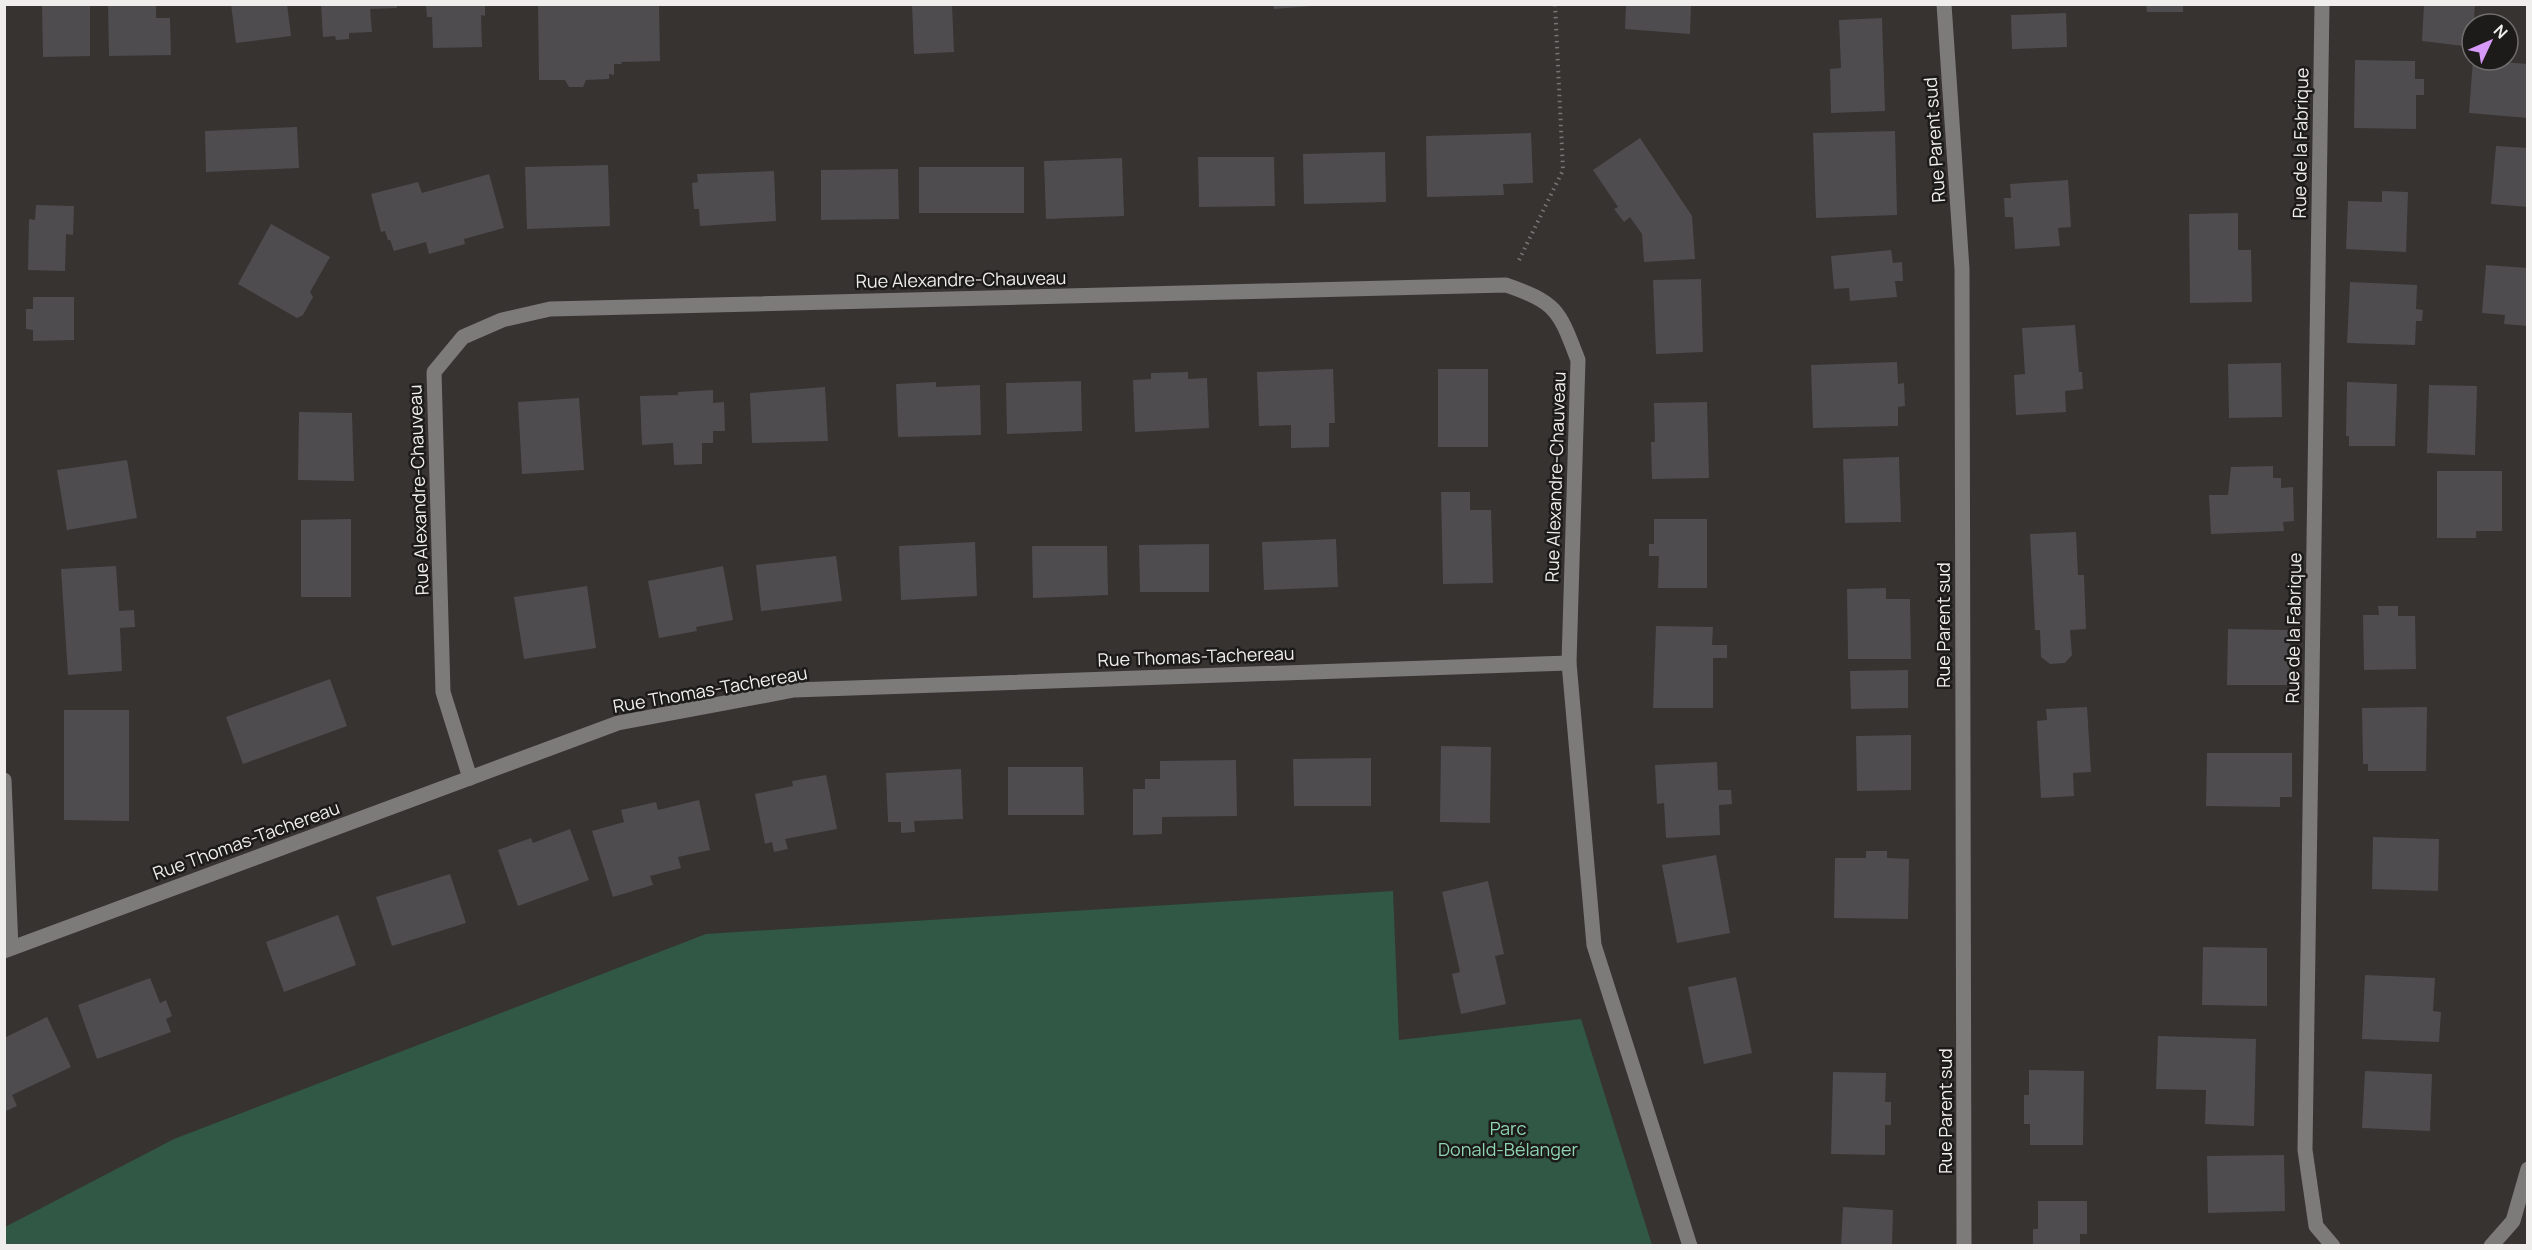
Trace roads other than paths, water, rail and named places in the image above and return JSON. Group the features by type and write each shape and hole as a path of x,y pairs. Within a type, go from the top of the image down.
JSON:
{"street":[{"name":"Rue Parent sud","path":"1944,4 1962,269 1964,1245"},
{"name":"Rue de la Fabrique","path":"2322,4 2305,1150 2316,1226 2333,1245"},
{"name":"Rue Alexandre-Chauveau","path":"470,778 443,692 434,372 463,337 502,320 550,309 1506,285 1537,296 1562,317 1578,360 1569,663"},
{"name":"Rue Thomas-Tachereau","path":"8,949 618,723 794,690 1569,663"},
{"path":"1569,663 1594,945 1690,1245"},
{"path":"4,780 8,949"},
{"path":"2491,1245 2512,1221 2528,1169"}],"park label":[{"name":"Parc Donald-Bélanger","path":"1508,1138"}]}
